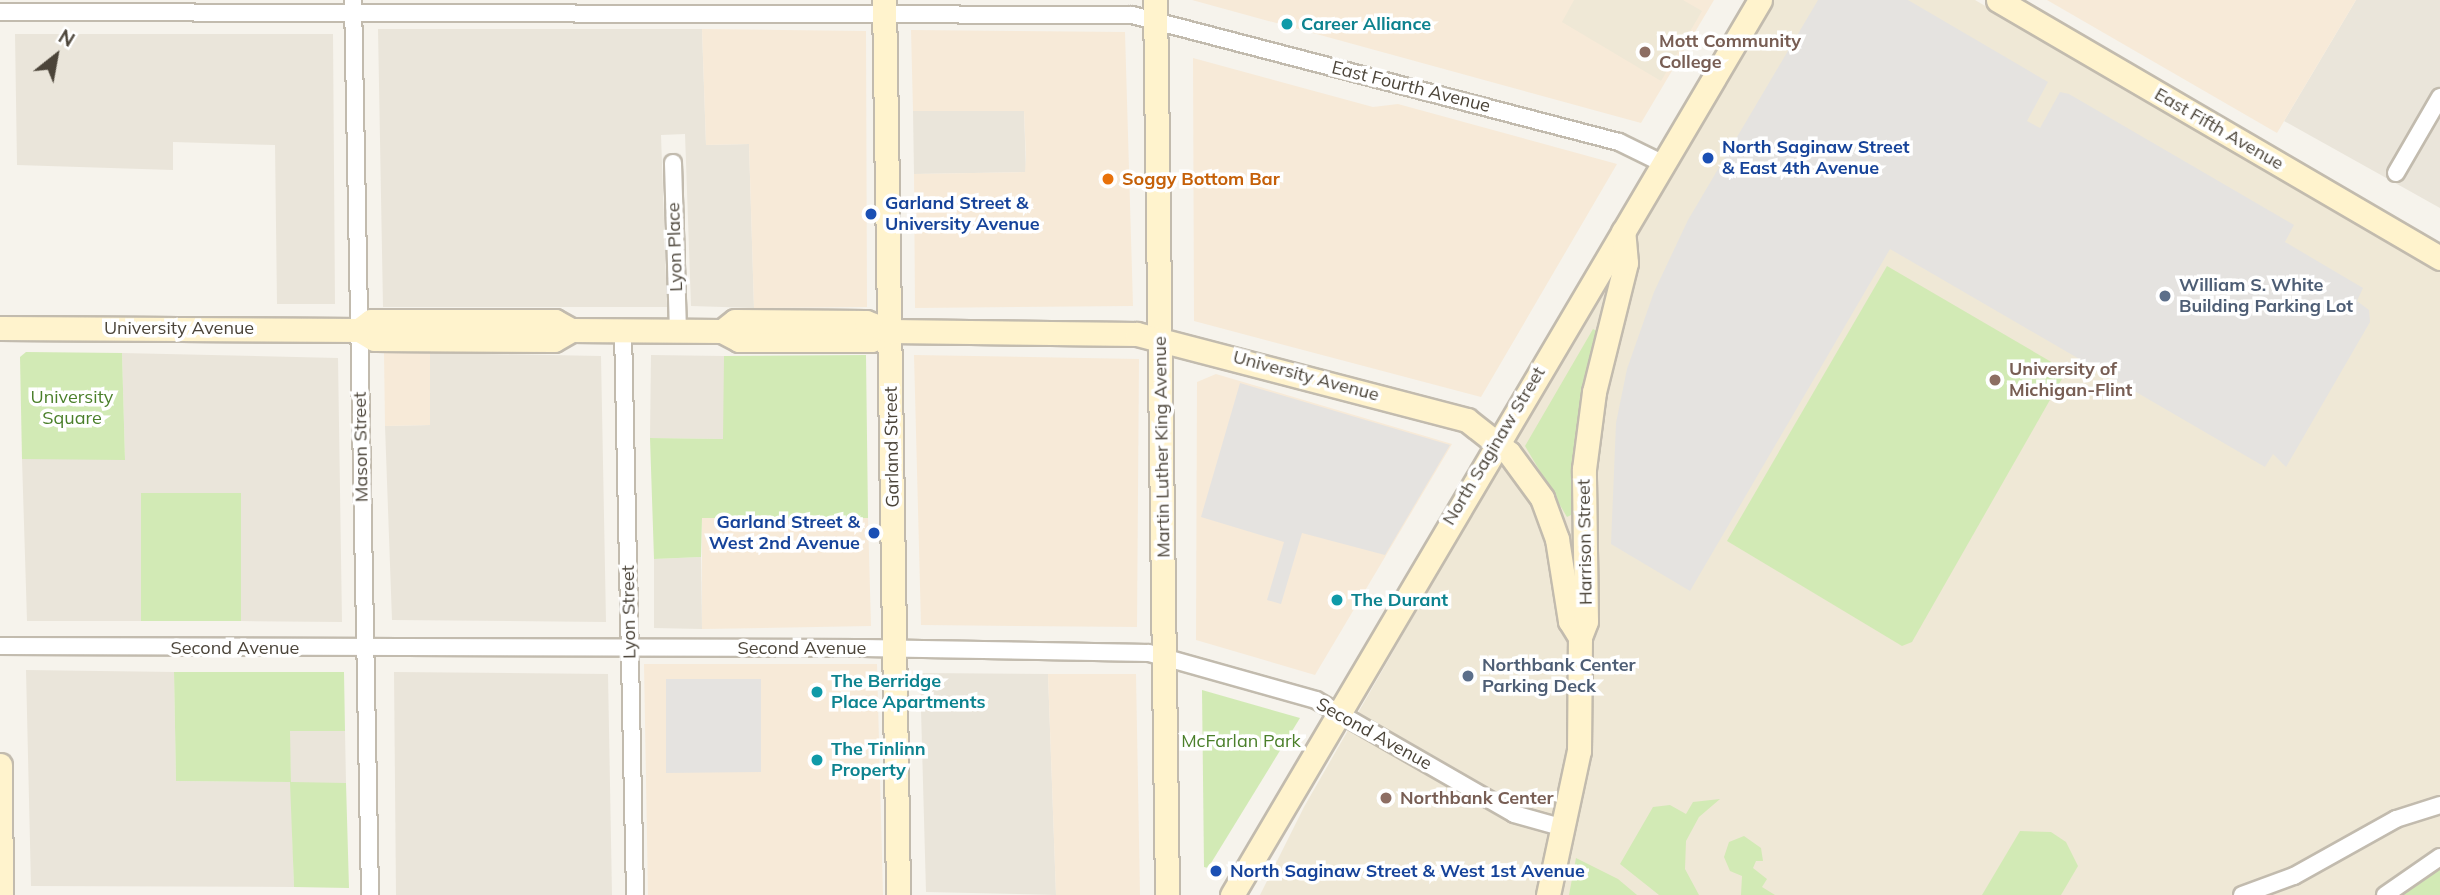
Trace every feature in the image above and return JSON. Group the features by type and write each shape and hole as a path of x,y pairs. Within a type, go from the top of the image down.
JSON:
{"street":[{"name":"North Saginaw Street","path":"1232,895 1497,441 1760,0"},
{"name":"East Fifth Avenue","path":"1998,0 2440,258"},
{"name":"East Fourth Avenue","path":"0,12 353,7 884,7 1120,14 1155,10 1619,142 1664,164"},
{"name":"Mason Street","path":"353,7 370,895"},
{"name":"Garland Street","path":"884,7 898,895"},
{"name":"Martin Luther King Avenue","path":"1155,10 1167,895"},
{"path":"2396,173 2440,97"},
{"name":"Lyon Place","path":"673,163 678,330"},
{"name":"Harrison Street","path":"1548,895 1564,828 1583,719 1580,637 1587,621 1582,515 1586,442 1626,262 1623,231"},
{"name":"University Avenue","path":"0,328 359,330 374,339 541,340 563,338 571,330 722,331 731,339 752,340 871,340 890,331 1160,338 1461,418 1497,441 1524,468 1548,509 1558,539 1570,621 1580,637"},
{"name":"Lyon Street","path":"623,330 635,895"},
{"name":"Second Avenue","path":"0,646 896,649 1165,656 1301,695 1340,713 1514,814 1564,828"},
{"path":"0,765 1,895"},
{"path":"2242,895 2294,876 2396,819 2440,805"},
{"path":"2385,895 2440,857"}],"shaded area":[{"path":"1192,0 1714,0 1641,123"},
{"name":"Mott Community College","path":"1574,0 1683,0 1702,11 1661,81 1562,22"},
{"name":"University of Michigan-Flint","path":"1774,0 1975,0 2440,272 2440,862 2392,895 1260,895 1304,807 1487,488"},
{"name":"William S. White Building Parking Lot","path":"1818,0 1908,0 2048,82 2027,121 2040,128 2060,92 2069,94 2294,225 2285,242 2363,288 2357,301 2369,310 2370,322 2286,467 2273,454 2265,467 1890,249 1690,591 1611,544 1616,423 1627,369 1654,292 1688,220"},
{"path":"2047,0 2356,0 2277,133"},
{"path":"2356,0 2440,0 2440,208 2284,121"},
{"path":"378,29 702,29 706,145 749,144 754,308 691,306 685,134 661,135 667,307 383,307"},
{"path":"702,29 866,31 867,307 754,308 749,144 706,145"},
{"path":"911,30 1125,32 1133,306 915,308 914,174 1025,172 1026,158 1024,111 913,111"},
{"path":"15,34 333,34 335,304 277,304 275,145 173,142 173,170 17,165"},
{"path":"1193,58 1373,107 1398,104 1617,164 1481,397 1194,321"},
{"path":"913,111 1024,111 1026,172 914,174"},
{"path":"122,353 338,358 342,622 241,621 240,493 141,493 141,621 27,621 22,459 125,459"},
{"path":"384,353 430,353 430,425 385,426"},
{"path":"430,353 601,356 606,622 392,620 385,426 430,425"},
{"path":"651,355 724,356 724,439 650,438"},
{"path":"914,355 1139,359 1137,627 921,625"},
{"path":"1216,374 1452,444 1315,675 1196,640 1197,382"},
{"path":"1240,383 1450,445 1385,555 1302,533 1281,604 1267,600 1284,542 1201,517"},
{"path":"702,518 868,518 871,626 702,629"},
{"path":"701,557 702,629 654,628 654,559"},
{"path":"644,664 877,664 883,895 648,895"},
{"path":"26,670 174,672 176,781 291,782 289,731 345,731 346,783 291,783 294,887 31,886"},
{"path":"394,672 608,674 612,895 396,895"},
{"path":"920,673 1048,674 1056,895 926,892"},
{"path":"1048,674 1136,674 1140,895 1056,895"},
{"path":"666,679 761,679 761,772 666,773"}],"green space":[{"path":"1887,266 2060,367 2063,377 1912,642 1902,646 1727,541"},
{"path":"1593,329 1599,332 1577,439 1571,515 1567,517 1525,446"},
{"name":"University Square","path":"26,352 122,353 125,460 22,459 20,357"},
{"path":"866,355 868,518 702,518 701,557 654,559 650,438 723,439 724,356"},
{"path":"141,493 241,493 241,621 141,621"},
{"path":"174,672 344,672 345,731 290,731 291,782 346,783 349,888 294,887 290,782 176,781"},
{"name":"McFarlan Park","path":"1202,690 1300,718 1208,868 1204,867"},
{"path":"1720,799 1699,817 1686,841 1685,869 1699,895 1659,895 1620,864 1653,807 1670,805 1686,814 1693,802"},
{"path":"2020,831 2051,832 2066,842 2078,866 2061,895 1982,895"},
{"path":"1744,836 1761,848 1763,861 1756,861 1753,868 1767,879 1762,887 1775,895 1741,895 1742,876 1730,871 1724,857 1729,842"},
{"path":"2440,854 2440,895 2374,895 2380,890"},
{"path":"1576,858 1618,879 1637,895 1569,895"}],"place":[{"name":"Career Alliance","path":"1287,24"},
{"name":"Mott Community College","path":"1645,52"},
{"name":"North Saginaw Street & East 4th Avenue","path":"1708,158"},
{"name":"Soggy Bottom Bar","path":"1108,179"},
{"name":"Garland Street & University Avenue","path":"871,214"},
{"name":"William S. White Building Parking Lot","path":"2165,296"},
{"name":"University of Michigan-Flint","path":"1995,380"},
{"name":"Garland Street & West 2nd Avenue","path":"874,533"},
{"name":"The Durant","path":"1337,600"},
{"name":"Northbank Center Parking Deck","path":"1468,676"},
{"name":"The Berridge Place Apartments","path":"817,692"},
{"name":"The Tinlinn Property","path":"817,760"},
{"name":"Northbank Center","path":"1386,798"},
{"name":"North Saginaw Street & West 1st Avenue","path":"1216,871"}]}
